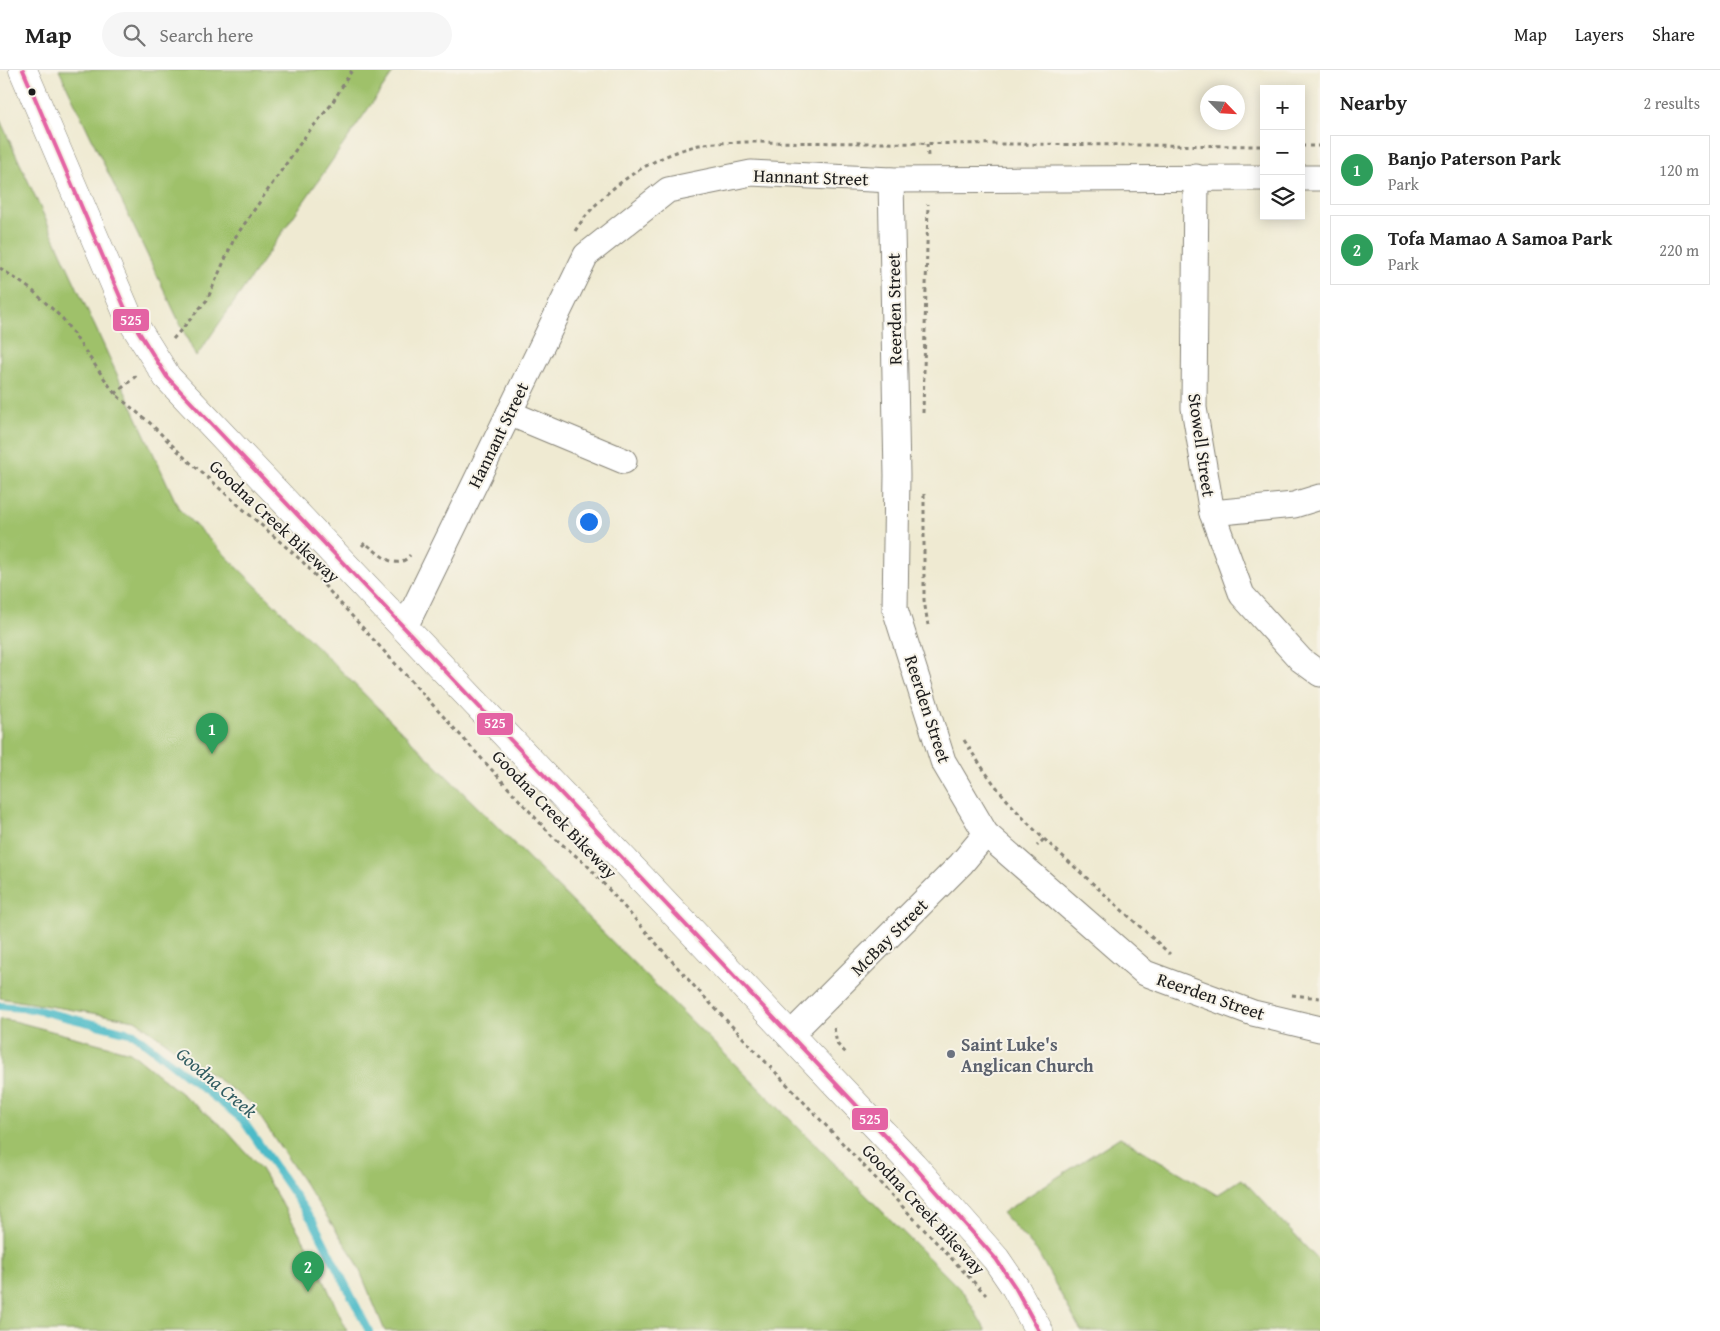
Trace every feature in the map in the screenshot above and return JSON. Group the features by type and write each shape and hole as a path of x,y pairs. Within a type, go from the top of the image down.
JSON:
{"street":[{"path":"23,70 127,312 167,376 913,1165 996,1259 1015,1287 1039,1331"},
{"name":"Hannant Street","path":"405,627 586,255 668,190 751,173 891,180 1260,178"},
{"name":"Stowell Street","path":"1196,177 1194,408 1212,513 1242,595 1301,660 1320,674"},
{"path":"1305,178 1320,178"},
{"name":"Reerden Street","path":"891,180 897,475 895,609 942,761 986,834 1146,972 1253,1012 1320,1029"},
{"path":"509,413 624,461"},
{"path":"1212,513 1294,505 1320,497"},
{"name":"McBay Street","path":"789,1036 961,864 986,834"}],"path":[{"path":"155,358 208,300 234,239 306,135 331,104 352,70"},
{"path":"571,236 580,222 610,192 646,164 700,145 746,142 1260,146"},
{"path":"1305,146 1320,146"},
{"name":"Goodna Creek Bikeway","path":"0,268 32,290 63,319 115,394 150,423 184,457 233,498 302,561 552,836 587,866 694,986 988,1297"},
{"path":"324,584 365,543 397,564 406,561 415,547"},
{"path":"1044,839 1173,956"},
{"path":"1285,996 1302,995 1320,998"}],"green space":[{"path":"59,70 395,70 196,357"},
{"path":"0,120 179,509 965,1294 986,1331 385,1331 355,1259 251,1103 135,1020 0,998"},
{"path":"0,1019 14,1021 130,1052 225,1129 261,1169 312,1254 347,1331 0,1331"},
{"path":"1120,1137 1217,1195 1242,1179 1320,1262 1320,1331 1081,1331 1037,1251 1002,1213"}],"waterway":[{"name":"Goodna Creek","path":"0,1006 33,1009 134,1034 242,1119 314,1223 369,1331"}],"transit line":[{"name":"525","path":"23,70 127,313 167,377 913,1165 996,1259 1015,1287 1039,1331"}],"place":[{"name":"Banjo Paterson Park","path":"212,754"},
{"name":"Saint Luke's Anglican Church","path":"951,1054"},
{"name":"Tofa Mamao A Samoa Park","path":"308,1292"}]}
